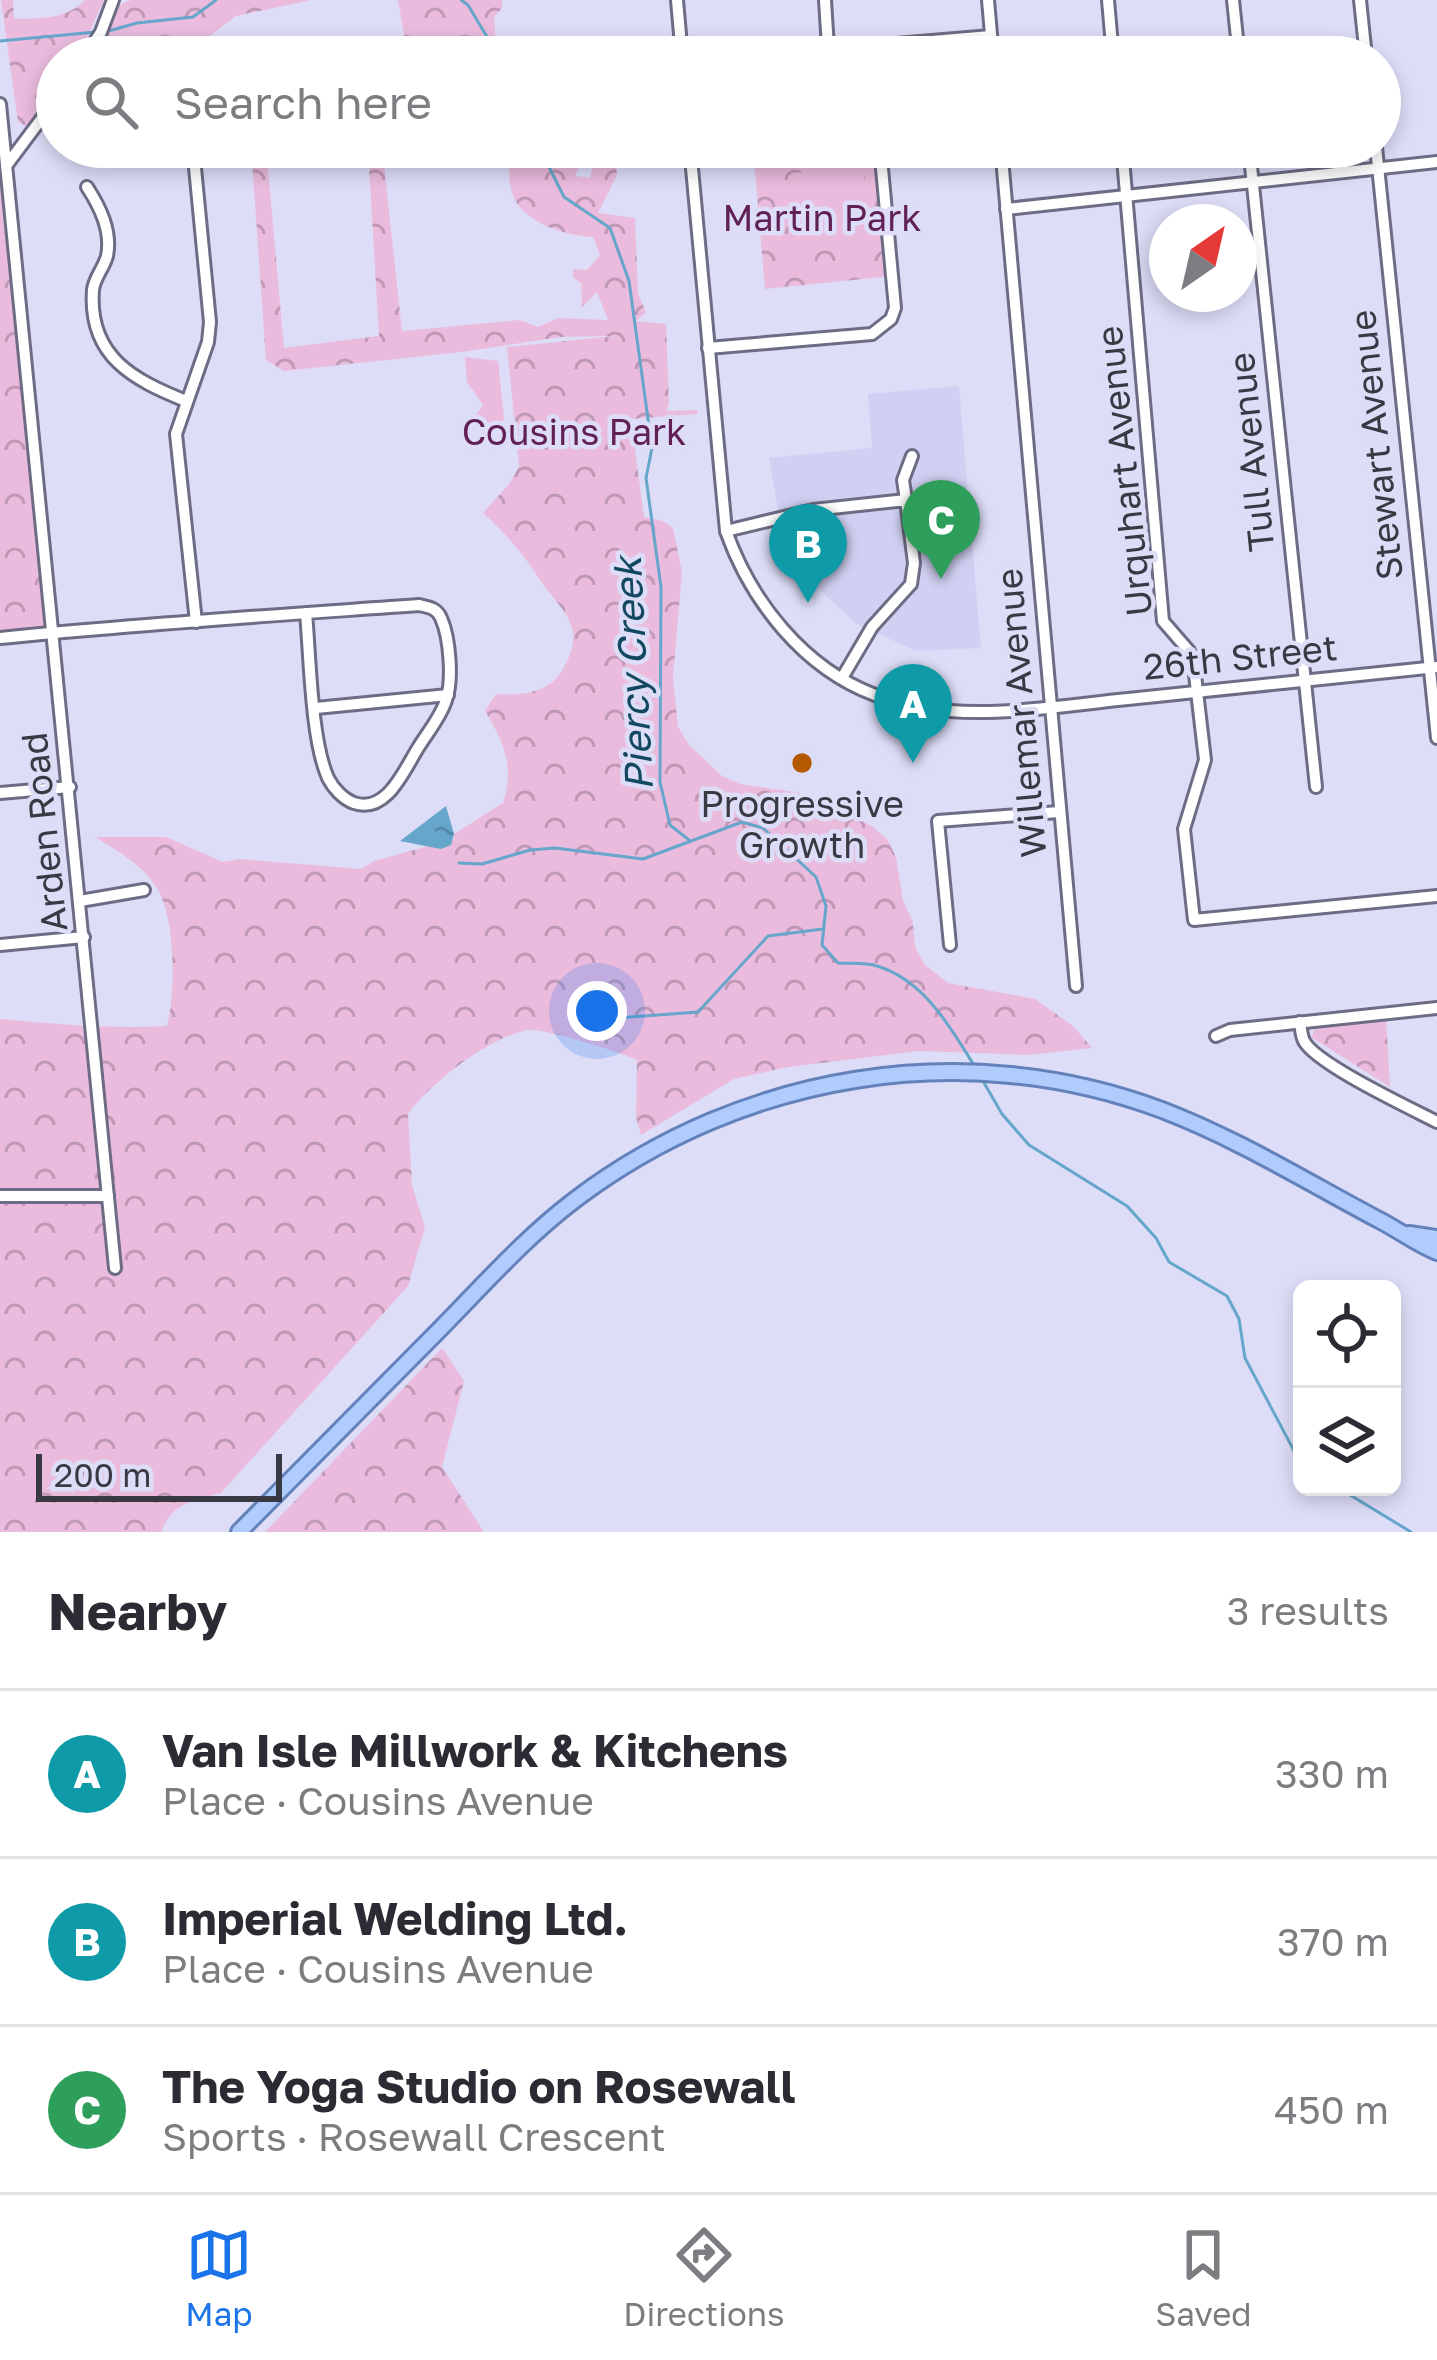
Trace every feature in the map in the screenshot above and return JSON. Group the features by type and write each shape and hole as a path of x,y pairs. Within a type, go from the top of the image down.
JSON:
{"main road":[{"path":"239,1532 548,1221 631,1162 734,1110 793,1091 895,1074 951,1071 1060,1083 1161,1110 1238,1145 1437,1252"},
{"path":"1404,1234 1437,1238"}],"street":[{"path":"98,36 113,0"},
{"path":"677,0 680,36"},
{"path":"825,0 827,36"},
{"path":"988,0 991,36"},
{"path":"1108,0 1111,36"},
{"path":"1233,0 1237,36"},
{"path":"1360,0 1364,36"},
{"name":"Arden Road","path":"0,104 115,1268"},
{"path":"2,120 14,136 29,136"},
{"path":"3,169 36,126"},
{"path":"1401,166 1437,162"},
{"path":"196,168 210,322 208,342 176,434 196,622"},
{"name":"26th Street","path":"692,168 726,531 772,617 808,654 842,679 872,694 935,711 1050,707 1433,668"},
{"path":"708,349 872,334 891,320 895,308 882,168"},
{"name":"Willemar Avenue","path":"1003,168 1076,986"},
{"name":"Urquhart Avenue","path":"1124,168 1163,621 1189,651 1205,760 1184,830 1194,920 1437,896"},
{"name":"Tull Avenue","path":"1251,168 1316,787"},
{"path":"1006,209 1378,168"},
{"name":"Stewart Avenue","path":"1378,168 1437,737"},
{"path":"87,187 103,211 108,254 93,286 94,315 106,348 119,367 138,381 186,401"},
{"path":"842,679 872,628 911,584 914,563 903,480 912,456"},
{"path":"726,531 813,510 906,500"},
{"path":"0,638 54,632 418,604 433,608 441,618 448,695 397,782 387,796 372,804 358,805 342,796 329,779 306,613"},
{"path":"316,708 448,695"},
{"path":"0,794 70,788"},
{"path":"922,821 1060,812"},
{"path":"938,821 950,945"},
{"path":"80,901 145,890"},
{"path":"0,945 84,937"},
{"path":"1216,1036 1231,1030 1437,1008"},
{"path":"1300,1022 1305,1042 1316,1053 1384,1096 1437,1122"},
{"path":"0,1196 108,1196"}],"shaded area":[{"path":"959,386 981,648 916,651 857,624 811,582 782,532 769,458 872,448 868,394"}],"green space":[{"path":"1,0 13,0 14,19 52,17 85,0 104,0 88,36 36,36 36,116 28,127 18,122"},
{"path":"129,0 311,0 236,16 210,36 97,36 109,12"},
{"path":"398,0 502,0 494,17 495,36 404,36"},
{"path":"6,165 54,633 0,638 0,173"},
{"name":"Cousins Park","path":"252,168 268,168 284,348 379,336 369,168 384,168 402,331 520,320 538,327 558,318 608,320 597,292 582,307 581,283 573,278 573,269 587,270 600,255 593,237 549,227 528,215 514,198 509,168 579,168 575,176 590,178 592,168 616,168 598,213 635,218 638,294 646,312 636,321 666,324 666,411 698,410 697,414 631,419 644,517 673,528 682,572 673,677 678,727 689,745 722,776 740,784 801,793 872,826 887,839 896,857 915,947 925,965 948,983 1035,999 1073,1026 1092,1048 1029,1055 919,1051 788,1067 734,1079 641,1135 636,1117 637,1060 537,1030 497,1041 445,1076 408,1114 412,1185 425,1227 408,1286 221,1493 178,1509 161,1532 0,1532 0,1019 167,1026 170,1011 172,954 162,898 143,870 95,837 166,837 223,862 239,859 361,869 374,861 454,839 454,834 503,803 506,755 485,711 496,694 525,693 550,684 570,654 572,629 562,609 506,535 483,513 519,466 507,347 615,336 560,337 284,371 266,360"},
{"name":"Martin Park","path":"755,168 879,168 892,276 765,289"},
{"path":"864,171 868,236 839,233 816,222 800,202 794,173"},
{"path":"465,357 498,361 504,419 497,429 477,427 474,418 483,405 467,382"},
{"path":"1386,1017 1390,1087 1311,1037 1318,1024"},
{"path":"442,1348 464,1381 442,1467 484,1532 265,1532"}],"water":[{"path":"446,806 454,834 451,845 441,849 400,841"}],"waterway":[{"name":"Piercy Creek","path":"105,32 193,17 216,0"},
{"name":"Piercy Creek","path":"461,0 486,36"},
{"name":"Piercy Creek","path":"53,36 96,32"},
{"name":"Piercy Creek","path":"0,41 36,38"},
{"name":"Piercy Creek","path":"550,168 564,197 610,228 629,281 652,448 646,478 661,587 660,782 670,825 689,840"},
{"name":"Piercy Creek","path":"459,863 482,864 555,848 643,859 742,822 763,828 816,877 826,906 822,945 838,963 877,966 909,982 935,1007 975,1067"},
{"path":"590,1020 698,1012 768,936 823,929"},
{"name":"Piercy Creek","path":"983,1081 1002,1114 1029,1145 1127,1206 1156,1238 1169,1262 1227,1296 1239,1319 1245,1358 1293,1449"},
{"name":"Piercy Creek","path":"1352,1496 1411,1532"}],"place":[{"name":"The Yoga Studio on Rosewall","path":"941,579"},
{"name":"Imperial Welding Ltd.","path":"808,603"},
{"name":"Progressive Growth","path":"802,763"},
{"name":"Van Isle Millwork & Kitchens","path":"913,763"}]}
